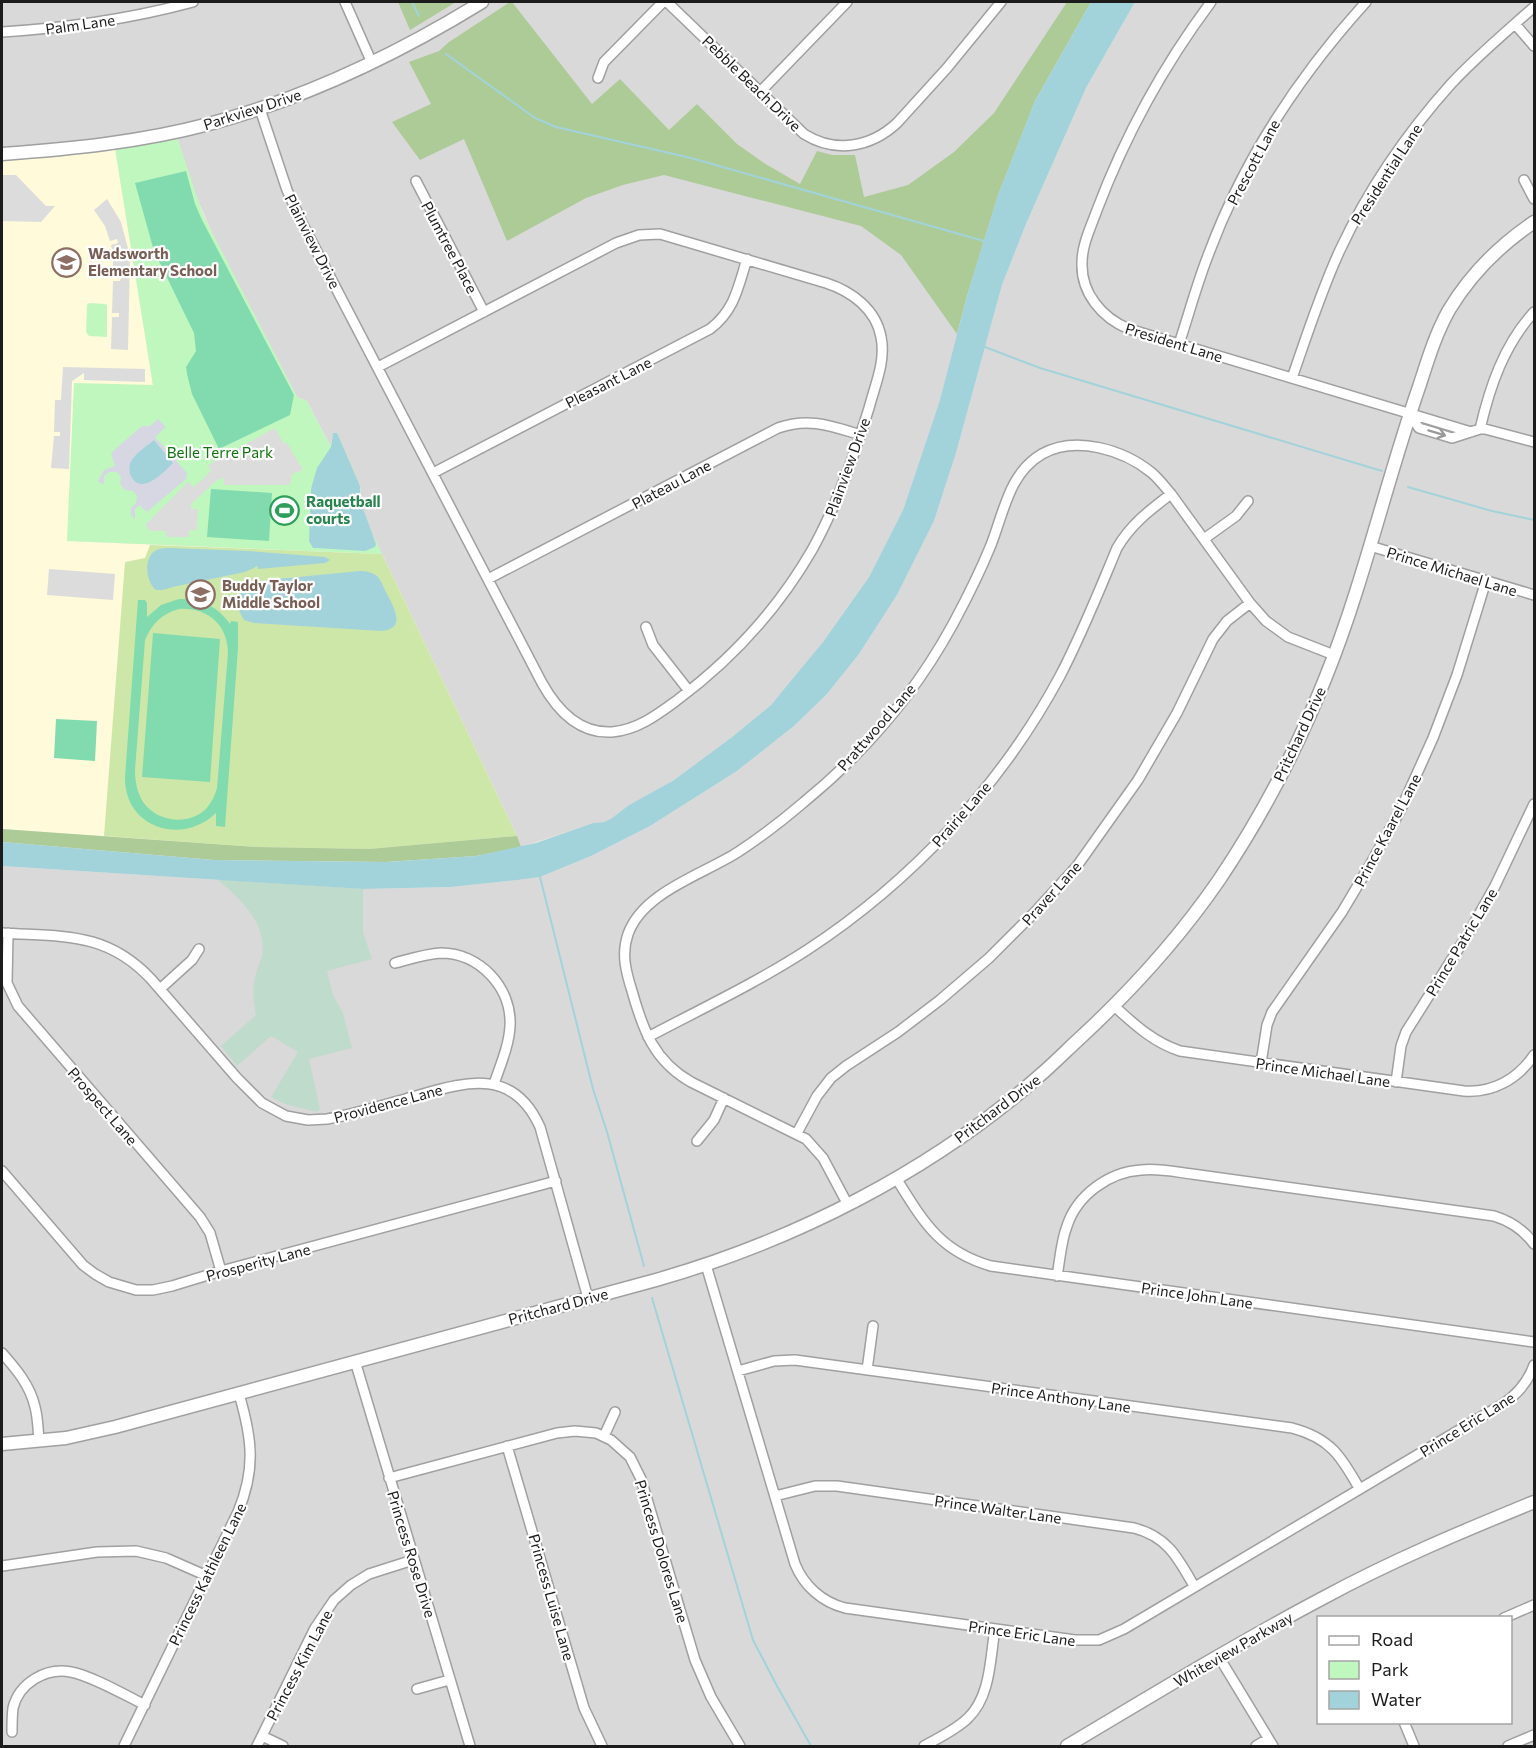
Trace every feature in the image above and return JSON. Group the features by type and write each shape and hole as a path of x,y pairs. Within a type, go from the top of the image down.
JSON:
{"street":[{"name":"Palm Lane","path":"2,32 108,21 193,2"},
{"path":"345,2 372,63"},
{"name":"Parkview Drive","path":"2,154 79,147 139,138 208,124 260,109 324,85 372,63 482,2"},
{"path":"598,78 604,62 665,2"},
{"name":"Pebble Beach Drive","path":"665,2 678,5 760,92 804,134 817,141 846,147 868,142 888,131 952,62 1001,2"},
{"path":"760,92 847,2"},
{"name":"President Lane","path":"1211,2 1166,70 1132,132 1102,196 1085,242 1082,262 1084,280 1090,297 1106,316 1129,329 1409,414 1475,430 1491,430 1534,442"},
{"name":"Prescott Lane","path":"1179,344 1209,252 1249,165 1294,91 1328,45 1365,2"},
{"name":"Presidential Lane","path":"1292,378 1328,278 1372,189 1412,131 1444,93 1468,66 1534,6"},
{"path":"1515,24 1534,46"},
{"name":"Plainview Drive","path":"260,109 287,190 302,223 549,696 557,707 587,728 600,731 621,731 651,718 720,665 771,609 812,550 835,504 861,435 882,354 881,335 874,317 860,301 839,287 655,234 639,235 616,243 378,367"},
{"path":"1524,180 1534,199"},
{"name":"Plumtree Place","path":"416,181 484,312"},
{"name":"Pritchard Drive","path":"2,1444 85,1435 706,1265 761,1244 848,1205 896,1178 961,1136 1036,1079 1114,1006 1159,956 1200,905 1254,824 1304,730 1334,655 1356,593 1409,414 1433,345 1450,307 1496,252 1534,222"},
{"name":"Pleasant Lane","path":"434,473 710,329 724,317 731,307 747,259"},
{"path":"1475,430 1500,363 1512,341 1534,312"},
{"name":"Plateau Lane","path":"488,579 778,428 793,423 808,422 830,425 861,435"},
{"name":"Prattwood Lane","path":"848,1205 818,1150 806,1139 691,1082 663,1060 648,1037 639,1017 624,959 628,935 636,918 655,898 737,853 786,818 830,780 874,735 915,683 953,624 991,545 1010,491 1025,467 1043,453 1068,446 1095,447 1147,469 1171,494 1250,603 1266,621 1293,639 1334,655"},
{"name":"Prairie Lane","path":"648,1037 751,982 822,939 893,884 945,834 1003,765 1047,699 1078,640 1117,548 1125,535 1140,518 1171,494"},
{"path":"1204,539 1236,516 1248,501"},
{"name":"Prince Michael Lane","path":"1370,546 1534,595"},
{"name":"Prince Kaarel Lane","path":"1262,1063 1267,1025 1272,1012 1322,942 1360,883 1418,772 1457,675 1486,581"},
{"name":"Praver Lane","path":"797,1134 817,1096 831,1078 940,1000 1034,913 1077,866 1143,772 1177,712 1213,639 1227,621 1250,603"},
{"path":"646,627 653,645 689,691"},
{"name":"Prince Patric Lane","path":"1396,1082 1400,1052 1406,1032 1471,929 1499,878 1534,804"},
{"name":"Providence Lane","path":"5,933 80,939 103,944 130,959 160,989 247,1089 269,1108 286,1116 308,1120 327,1119 461,1083 494,1084 515,1095 532,1112 540,1126 588,1299"},
{"name":"Prospect Lane","path":"5,933 8,983 18,1006 200,1217 210,1233 221,1271"},
{"path":"160,989 192,960 199,949"},
{"path":"395,963 431,954 456,955 477,964 494,979 505,997 510,1024 505,1051 494,1084"},
{"name":"Prince Michael Lane","path":"1114,1006 1148,1036 1173,1049 1464,1091 1480,1091 1510,1080 1523,1070 1534,1055"},
{"path":"697,1141 714,1120 724,1098"},
{"path":"1057,1276 1065,1231 1078,1205 1088,1194 1107,1180 1142,1169 1484,1214 1516,1226 1534,1244"},
{"name":"Prosperity Lane","path":"2,1171 88,1270 109,1282 136,1290 153,1290 172,1286 556,1181"},
{"name":"Prince John Lane","path":"896,1178 926,1225 937,1237 956,1251 991,1266 1534,1342"},
{"name":"Prince Eric Lane","path":"706,1265 797,1569 808,1585 824,1600 855,1610 1075,1640 1099,1640 1125,1629 1508,1401 1524,1386 1534,1365"},
{"path":"867,1370 873,1326"},
{"path":"2,1353 21,1376 30,1393 36,1408 39,1441"},
{"name":"Prince Anthony Lane","path":"738,1371 787,1359 1292,1428 1316,1436 1333,1448 1359,1488"},
{"name":"Princess Rose Drive","path":"356,1361 413,1560 470,1746"},
{"name":"Princess Kathleen Lane","path":"124,1746 238,1512 249,1480 250,1435 239,1394"},
{"path":"389,1478 565,1431 587,1432 604,1436 615,1412"},
{"name":"Princess Dolores Lane","path":"604,1436 625,1452 638,1471 695,1660 705,1686 740,1746"},
{"name":"Princess Luise Lane","path":"507,1446 584,1708 602,1746"},
{"name":"Prince Walter Lane","path":"775,1496 810,1487 830,1486 1134,1528 1153,1535 1166,1544 1194,1586"},
{"name":"Whiteview Parkway","path":"1067,1746 1274,1624 1359,1579 1534,1502"},
{"path":"2,1566 97,1552 136,1551 166,1558 207,1576"},
{"name":"Princess Kim Lane","path":"257,1746 315,1628 334,1600 363,1577 413,1560"},
{"path":"1506,1616 1534,1605"},
{"path":"924,1746 963,1722 978,1704 987,1683 995,1629"},
{"path":"1219,1657 1270,1743 1256,1746"},
{"path":"12,1732 13,1708 20,1693 33,1680 51,1672 78,1673 145,1705"},
{"path":"417,1689 449,1680"},
{"path":"1405,1724 1414,1746"},
{"path":"1508,1746 1534,1735"},
{"path":"262,1736 283,1746"}],"shaded area":[{"path":"2,2 472,2 371,59 259,105 179,127 90,143 2,150"},
{"path":"491,2 1091,2 1035,101 967,296 939,403 903,510 869,577 797,675 771,705 732,737 674,780 629,805 612,818 521,847 367,523 361,503 361,489 331,447 307,401 297,397 213,235 194,191 177,137 318,93 375,69"},
{"path":"1135,2 1534,2 1534,217 1491,248 1476,264 1446,305 1331,653 1296,735 1251,820 1200,901 1112,1004 1034,1075 965,1128 894,1175 846,1201 706,1262 95,1427 50,1435 2,1438 2,866 363,889 451,887 518,880 540,877 591,856 650,826 737,771 794,726 827,694 859,654 897,595 934,521 956,453 1002,285 1026,224 1086,88"},
{"name":"Buddy Taylor Middle School","path":"115,148 153,386 67,541 382,554 517,836 257,847 2,829 2,159"},
{"path":"2,175 16,175 46,206 55,206 41,222 2,221"},
{"path":"107,199 121,222 130,256 128,350 111,349 112,317 119,317 119,313 112,313 113,281 120,281 121,277 113,276 111,245 118,243 117,239 110,241 105,226 94,210"},
{"path":"1534,228 1534,1496 1196,1664 1057,1746 2,1746 2,1448 43,1445 716,1267 849,1211 898,1184 1039,1083 1119,1011 1207,907 1258,826 1360,595 1432,361 1453,314 1467,291 1498,256"},
{"path":"63,367 145,369 145,382 84,380 84,373 72,381 69,469 51,468 54,436 60,436 60,432 54,432 55,400 61,400"},
{"path":"158,419 166,427 155,437 187,473 186,479 147,512 139,505 135,509 135,520 131,515 131,508 136,503 137,496 133,491 125,490 120,484 121,477 117,472 109,472 104,476 102,484 98,481 104,470 115,466 111,453 142,426 150,426"},
{"path":"275,428 303,470 292,474 290,485 224,485 224,478 217,480 191,504 191,509 198,509 197,530 189,530 189,537 166,537 166,531 151,531 145,525 188,482 194,487 207,475 211,470 208,465"},
{"path":"49,569 115,574 113,600 47,595"},
{"path":"1534,1507 1534,1746 1076,1746 1237,1651 1325,1602 1410,1561"}],"green space":[{"path":"398,2 456,2 410,30"},
{"path":"510,2 592,104 620,79 669,130 697,104 737,144 800,184 817,151 832,155 855,155 864,197 908,185 954,152 994,113 1067,2 1091,2 1035,101 998,195 957,334 901,255 861,226 664,175 623,185 586,198 507,241 464,139 420,160 392,122 431,104 409,62 439,51"},
{"name":"Belle Terre Park","path":"177,137 203,215 297,397 307,401 330,446 333,433 338,435 360,486 361,503 367,523 382,554 67,541 74,383 153,385 115,148"},
{"path":"186,171 202,220 294,395 290,415 219,449 192,394 187,374 186,367 196,351 194,333 154,251 135,183"},
{"path":"89,303 107,305 107,337 89,336 86,332"},
{"path":"211,489 272,493 269,541 207,537"},
{"name":"Buddy Taylor Middle School","path":"150,545 382,554 517,836 369,849 256,847 104,836 125,562 145,558"},
{"path":"179,599 194,600 208,604 220,612 230,624 231,621 238,622 225,827 216,826 216,813 202,823 187,828 172,830 157,826 144,820 134,809 127,795 125,777 138,600 145,600 147,603 147,617 161,605","holes":["179,609 189,609 214,619 224,634 228,653 217,788 206,809 191,818 182,820 164,817 149,809 139,794 135,770 145,640 154,624 162,617"]},
{"path":"153,633 220,639 210,782 142,777"},
{"path":"56,719 97,721 95,761 54,758"},
{"path":"2,829 256,847 369,849 517,836 521,847 476,856 386,862 214,860 2,842"},
{"path":"217,879 363,889 363,932 372,959 327,971 333,995 343,1013 352,1048 309,1059 320,1109 317,1112 285,1104 271,1097 298,1052 271,1036 237,1066 221,1046 256,1015 254,988 262,956 262,944 260,932 250,912"}],"water":[{"path":"1091,2 1135,2 1086,88 1026,224 1002,285 956,453 934,521 897,595 859,654 827,694 794,726 737,771 650,826 591,856 540,877 451,887 363,889 2,866 2,842 214,860 386,862 476,856 536,843 593,823 604,822 674,780 732,737 771,705 823,642 869,577 903,510 939,403 967,296 998,195 1035,101"},
{"path":"333,433 337,433 360,486 361,503 376,544 375,547 365,551 313,548 309,541 311,489 317,468 331,447"},
{"path":"154,440 173,463 152,481 140,484 134,481 130,474 130,463"},
{"path":"170,548 248,551 325,557 330,560 325,563 258,569 257,566 245,572 156,590 148,576 149,559 151,554 157,550"},
{"path":"360,571 374,574 381,581 396,617 394,626 389,629 381,631 254,623 244,620 239,611 239,596 247,584"}],"waterway":[{"path":"412,2 419,16"},
{"path":"446,54 535,118 556,127 691,158 984,241"},
{"path":"985,347 1040,368 1382,471"},
{"path":"1408,487 1492,511 1534,520"},
{"path":"540,877 593,1089 644,1266"},
{"path":"652,1298 753,1640 811,1746"}],"place":[{"name":"Wadsworth Elementary School","path":"67,262"},
{"name":"Raquetball courts","path":"285,510"},
{"name":"Buddy Taylor Middle School","path":"201,594"}]}
